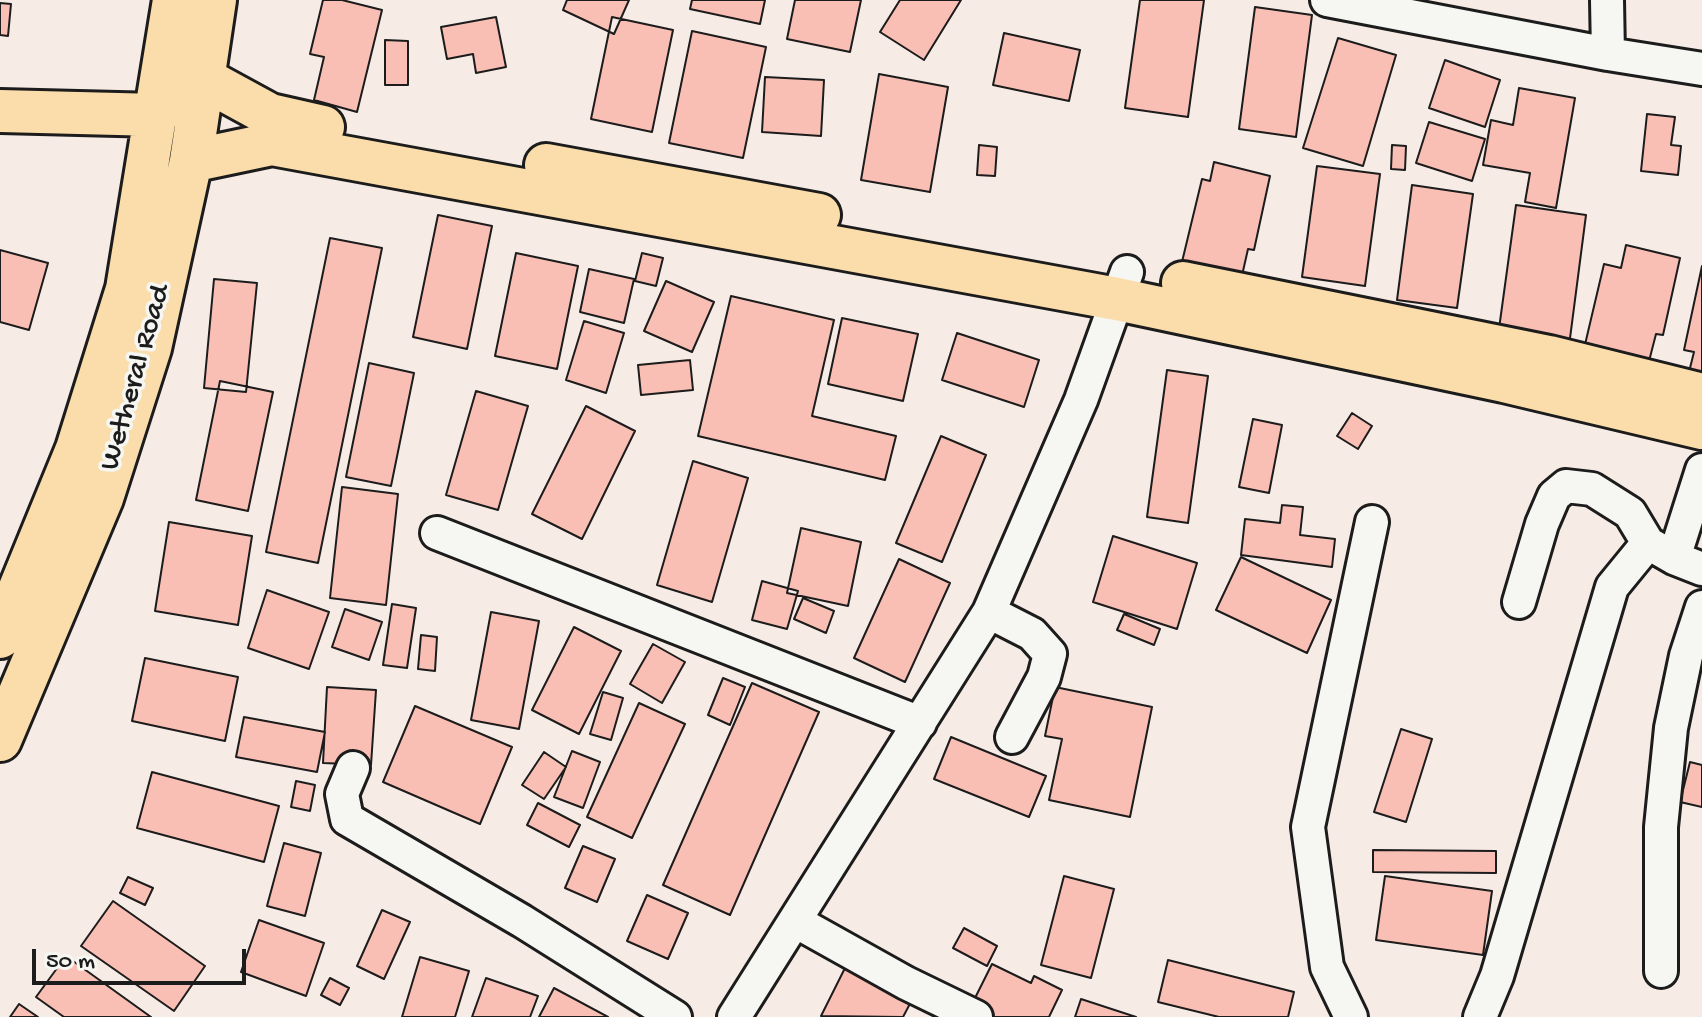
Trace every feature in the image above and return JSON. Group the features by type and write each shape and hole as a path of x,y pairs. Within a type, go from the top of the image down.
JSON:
{"main road":[{"name":"Wetheral Road","path":"0,637 77,449 127,289 174,0"},
{"name":"Wetheral Road","path":"0,740 102,498 150,348 191,161 215,0"},
{"path":"204,79 270,115 346,132 672,186 939,238 1702,428"},
{"path":"0,111 157,115"},
{"path":"191,161 272,144 1549,357 1702,395"}],"street":[{"path":"1327,0 1378,5 1608,54 1702,69"},
{"path":"1607,0 1608,54"},
{"path":"734,1017 989,612 1081,400 1122,285"},
{"path":"1480,1017 1497,976 1612,587 1675,556 1702,470"},
{"path":"1519,602 1542,524 1554,496 1566,486 1592,489 1630,513 1675,556"},
{"path":"1351,1017 1327,967 1308,827 1372,522"},
{"path":"437,533 920,723"},
{"path":"1661,971 1661,827 1671,728 1686,656 1702,607"},
{"path":"989,612 1032,634 1050,654 1044,677 1012,737"},
{"path":"353,768 342,794 347,819 522,921 675,1017"},
{"path":"795,921 906,983 976,1017"}],"building":[{"path":"323,0 342,0 382,10 357,112 314,100 324,57 310,54"},
{"path":"567,0 629,0 614,34 563,10"},
{"path":"692,0 765,0 760,24 690,9"},
{"path":"795,0 861,0 850,52 787,39"},
{"path":"900,0 961,0 924,60 880,32"},
{"path":"1140,0 1204,0 1188,117 1125,108"},
{"path":"0,3 11,4 8,36 0,35"},
{"path":"1255,7 1312,15 1296,137 1239,129"},
{"path":"496,17 506,67 476,73 473,54 447,59 441,27"},
{"path":"612,17 673,30 652,132 591,119"},
{"path":"692,31 766,47 743,158 669,143"},
{"path":"1004,33 1080,50 1069,101 993,85"},
{"path":"1338,38 1396,55 1363,166 1303,148"},
{"path":"385,40 408,41 408,85 385,85"},
{"path":"1445,60 1500,80 1485,127 1429,108"},
{"path":"879,74 948,87 930,192 861,180"},
{"path":"765,77 824,80 821,136 762,132"},
{"path":"1519,88 1575,98 1556,208 1525,202 1530,173 1483,165 1491,120 1513,125"},
{"path":"1647,114 1675,117 1671,145 1681,146 1678,175 1641,171"},
{"path":"1429,122 1485,139 1472,181 1416,163"},
{"path":"979,145 997,147 995,176 977,175"},
{"path":"1392,145 1406,146 1405,170 1391,169"},
{"path":"1214,162 1270,176 1254,250 1248,249 1241,280 1181,266 1202,179 1210,181"},
{"path":"1317,166 1380,174 1365,286 1302,277"},
{"path":"1412,185 1473,194 1457,308 1397,300"},
{"path":"1516,205 1586,215 1569,346 1498,336"},
{"path":"438,215 492,226 467,349 413,337"},
{"path":"330,238 382,248 318,563 266,552"},
{"path":"1626,245 1680,258 1663,335 1656,334 1647,369 1583,353 1604,264 1621,268"},
{"path":"0,250 48,263 29,330 0,322"},
{"path":"516,253 578,266 557,369 495,356"},
{"path":"642,253 663,258 656,286 635,281"},
{"path":"1702,266 1702,379 1688,376 1694,352 1684,350"},
{"path":"589,269 634,279 624,323 580,312"},
{"path":"214,279 257,283 246,392 204,388"},
{"path":"666,281 714,302 692,352 644,331"},
{"path":"731,296 834,320 812,416 896,436 885,480 698,436"},
{"path":"842,318 918,334 903,401 828,384"},
{"path":"584,321 624,333 606,393 566,380"},
{"path":"957,333 1039,360 1024,407 942,380"},
{"path":"690,360 693,390 641,395 638,365"},
{"path":"369,363 414,373 391,486 346,477"},
{"path":"1167,370 1208,376 1188,523 1147,517"},
{"path":"220,381 273,392 248,511 196,500"},
{"path":"476,391 528,406 498,510 446,495"},
{"path":"586,406 635,431 582,539 532,514"},
{"path":"1352,413 1372,426 1358,449 1337,436"},
{"path":"1253,419 1282,425 1269,493 1239,487"},
{"path":"941,436 986,455 942,562 896,543"},
{"path":"693,461 748,478 712,602 657,585"},
{"path":"342,487 398,494 386,605 330,598"},
{"path":"1282,505 1303,507 1300,535 1335,539 1332,567 1241,555 1245,519 1280,523"},
{"path":"169,522 252,536 238,625 155,611"},
{"path":"801,528 861,542 848,606 787,593"},
{"path":"1113,536 1197,563 1177,629 1093,602"},
{"path":"1241,557 1331,600 1307,653 1216,610"},
{"path":"899,559 950,583 905,682 854,658"},
{"path":"762,581 798,591 787,629 752,620"},
{"path":"267,590 329,612 309,669 248,648"},
{"path":"803,598 834,611 826,633 794,619"},
{"path":"392,604 416,608 407,668 383,665"},
{"path":"345,609 382,622 369,660 332,647"},
{"path":"491,612 539,621 519,729 471,720"},
{"path":"1124,614 1160,629 1154,645 1117,630"},
{"path":"574,627 621,651 579,734 532,710"},
{"path":"421,635 437,637 435,671 418,669"},
{"path":"653,644 685,662 662,703 630,684"},
{"path":"145,658 238,677 225,741 132,721"},
{"path":"723,678 745,687 730,725 708,715"},
{"path":"752,683 819,712 730,915 663,885"},
{"path":"327,687 376,690 371,765 323,763"},
{"path":"1055,687 1152,707 1130,817 1049,800 1062,739 1045,736"},
{"path":"603,692 623,698 611,740 590,734"},
{"path":"639,703 685,724 632,838 587,817"},
{"path":"415,706 512,747 480,824 383,782"},
{"path":"244,717 325,732 317,772 236,757"},
{"path":"1401,729 1432,739 1406,822 1374,812"},
{"path":"951,737 1046,776 1029,817 934,779"},
{"path":"572,751 600,762 583,808 554,797"},
{"path":"544,752 566,767 544,799 522,785"},
{"path":"1690,762 1702,765 1702,807 1680,802"},
{"path":"152,772 279,806 264,862 137,828"},
{"path":"296,781 315,785 310,811 291,807"},
{"path":"538,803 580,825 569,847 527,825"},
{"path":"284,843 321,853 305,916 267,906"},
{"path":"583,846 615,859 597,902 565,888"},
{"path":"1373,850 1496,851 1496,873 1373,872"},
{"path":"1064,876 1114,889 1091,978 1041,965"},
{"path":"1385,876 1492,891 1483,955 1376,940"},
{"path":"128,877 153,888 145,905 120,893"},
{"path":"647,895 688,913 668,959 627,941"},
{"path":"113,901 205,966 174,1011 81,946"},
{"path":"382,910 410,922 384,979 357,966"},
{"path":"259,920 324,943 306,996 241,972"},
{"path":"964,928 997,946 987,966 953,948"},
{"path":"66,956 151,1017 64,1017 36,997"},
{"path":"420,957 469,971 455,1017 402,1017"},
{"path":"1168,960 1294,992 1288,1017 1219,1017 1158,1002"},
{"path":"847,964 913,998 903,1017 821,1016"},
{"path":"992,964 1031,983 1034,976 1062,990 1049,1017 993,1017 971,1006"},
{"path":"330,978 349,988 340,1005 321,995"},
{"path":"486,978 538,996 530,1017 472,1017"},
{"path":"554,988 608,1017 539,1017"},
{"path":"1081,999 1136,1017 1075,1017"},
{"path":"19,1004 38,1017 10,1017"}]}
